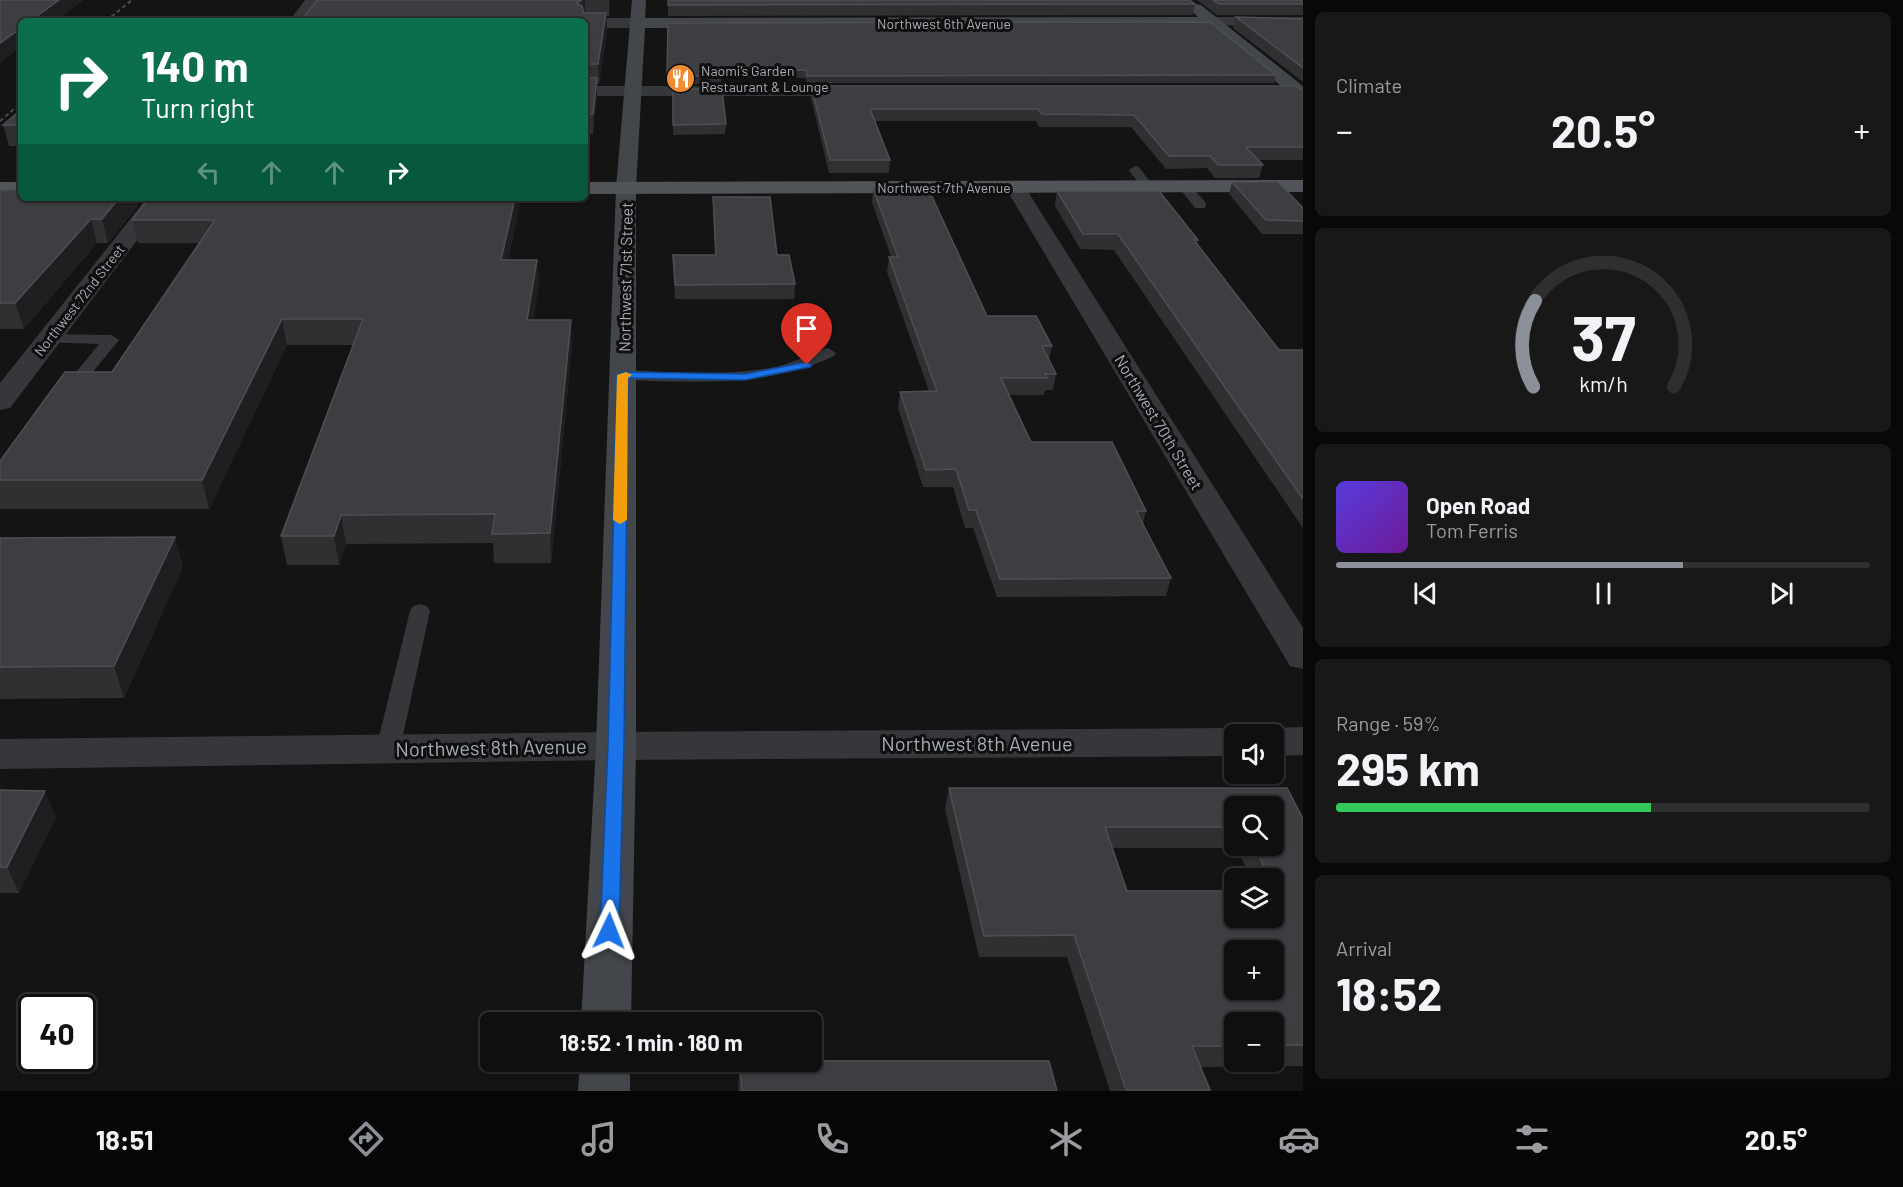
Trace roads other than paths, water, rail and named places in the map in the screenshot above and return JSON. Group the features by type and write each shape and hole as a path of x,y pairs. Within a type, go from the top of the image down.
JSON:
{"main road":[{"name":"Northwest 7th Avenue","path":"588,188 1015,187 1141,178 1184,186 1302,187"},
{"path":"0,189 18,188"}],"street":[{"path":"299,18 313,0"},
{"name":"Northwest 71st Street","path":"606,1012 616,746 626,188 639,0"},
{"path":"1190,3 1301,91"},
{"name":"Northwest 6th Avenue","path":"588,23 1303,22"},
{"path":"1270,90 1301,91"},
{"path":"588,91 879,91"},
{"name":"Northwest 70th Street","path":"1015,187 1303,657"},
{"name":"Northwest 72nd Street","path":"0,402 156,201"},
{"path":"1284,742 1303,741"},
{"name":"Northwest 8th Avenue","path":"0,754 616,746 1224,742"},
{"path":"604,1091 605,1072"}],"lane":[{"path":"1184,186 1200,205"},
{"path":"48,339 111,340 81,376"},
{"path":"623,375 745,377 807,365 828,353"},
{"path":"388,749 420,611"}],"railway":[{"path":"110,18 132,0"},
{"path":"0,121 18,106"}],"place":[{"name":"Naomi’s Garden Restaurant & Lounge","path":"680,78"}]}
